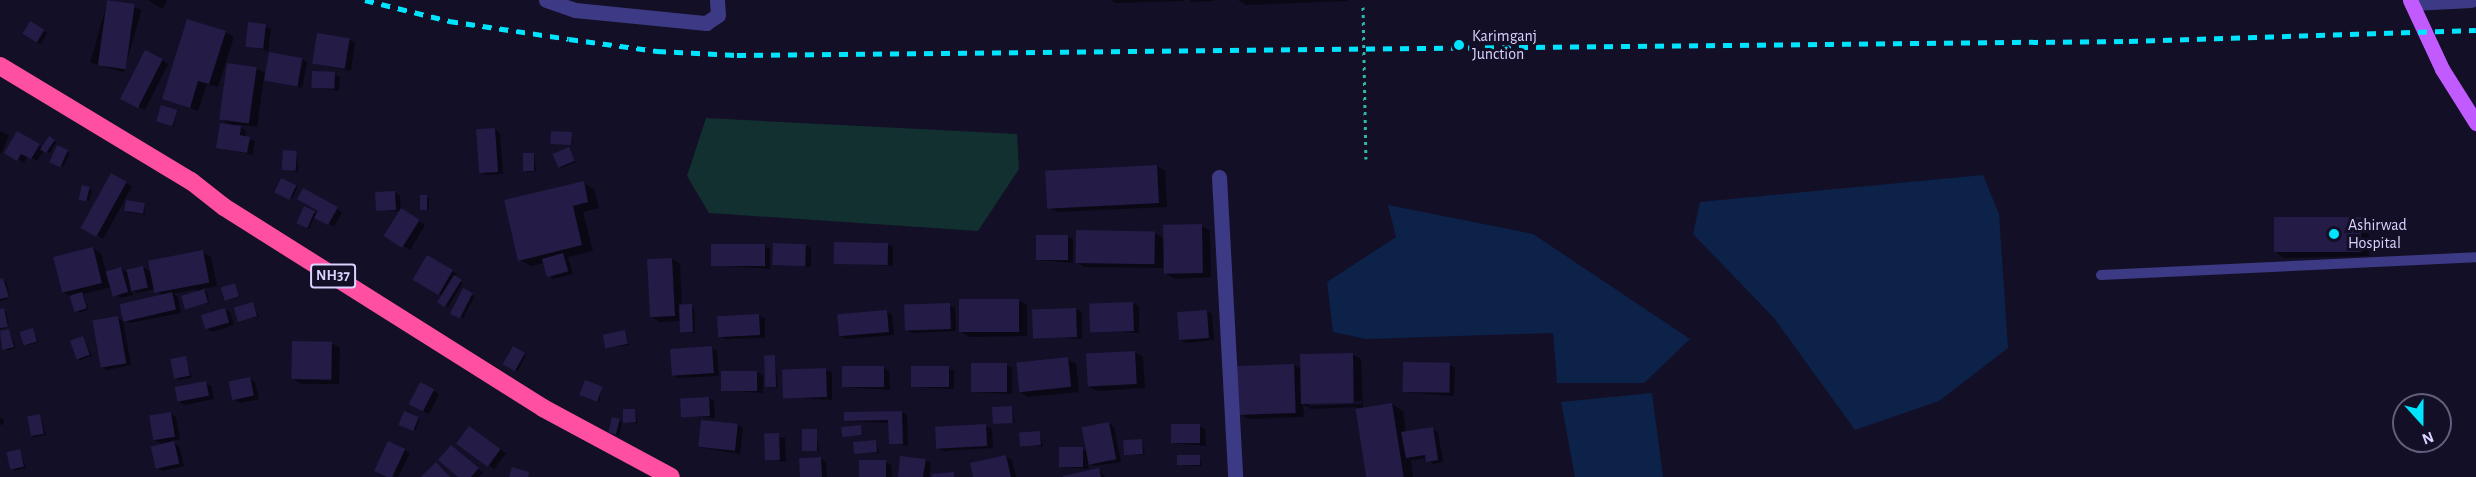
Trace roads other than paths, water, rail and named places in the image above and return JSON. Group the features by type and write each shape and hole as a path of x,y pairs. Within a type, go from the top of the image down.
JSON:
{"highway":[{"name":"NH37","path":"0,66 191,182 224,207 543,408 671,477"}],"main road":[{"path":"2411,2 2442,69 2476,123"}],"street":[{"path":"546,0 575,10 705,23 717,15 717,0"},
{"path":"2411,2 2471,0"},
{"path":"1219,177 1235,477"}],"lane":[{"path":"2102,275 2476,257"}],"water":[{"path":"1983,175 1999,214 2008,348 1939,401 1855,430 1774,318 1693,234 1700,202"},
{"path":"1388,205 1533,234 1690,339 1644,383 1557,383 1553,333 1366,339 1333,332 1327,282 1396,237"},
{"path":"1652,393 1663,477 1575,477 1561,402"}],"railway":[{"path":"365,0 449,21 569,39 657,51 737,55 2129,41 2476,30"}],"place":[{"name":"Karimganj Junction","path":"1459,45"},
{"name":"Ashirwad Hospital","path":"2334,234"}]}
